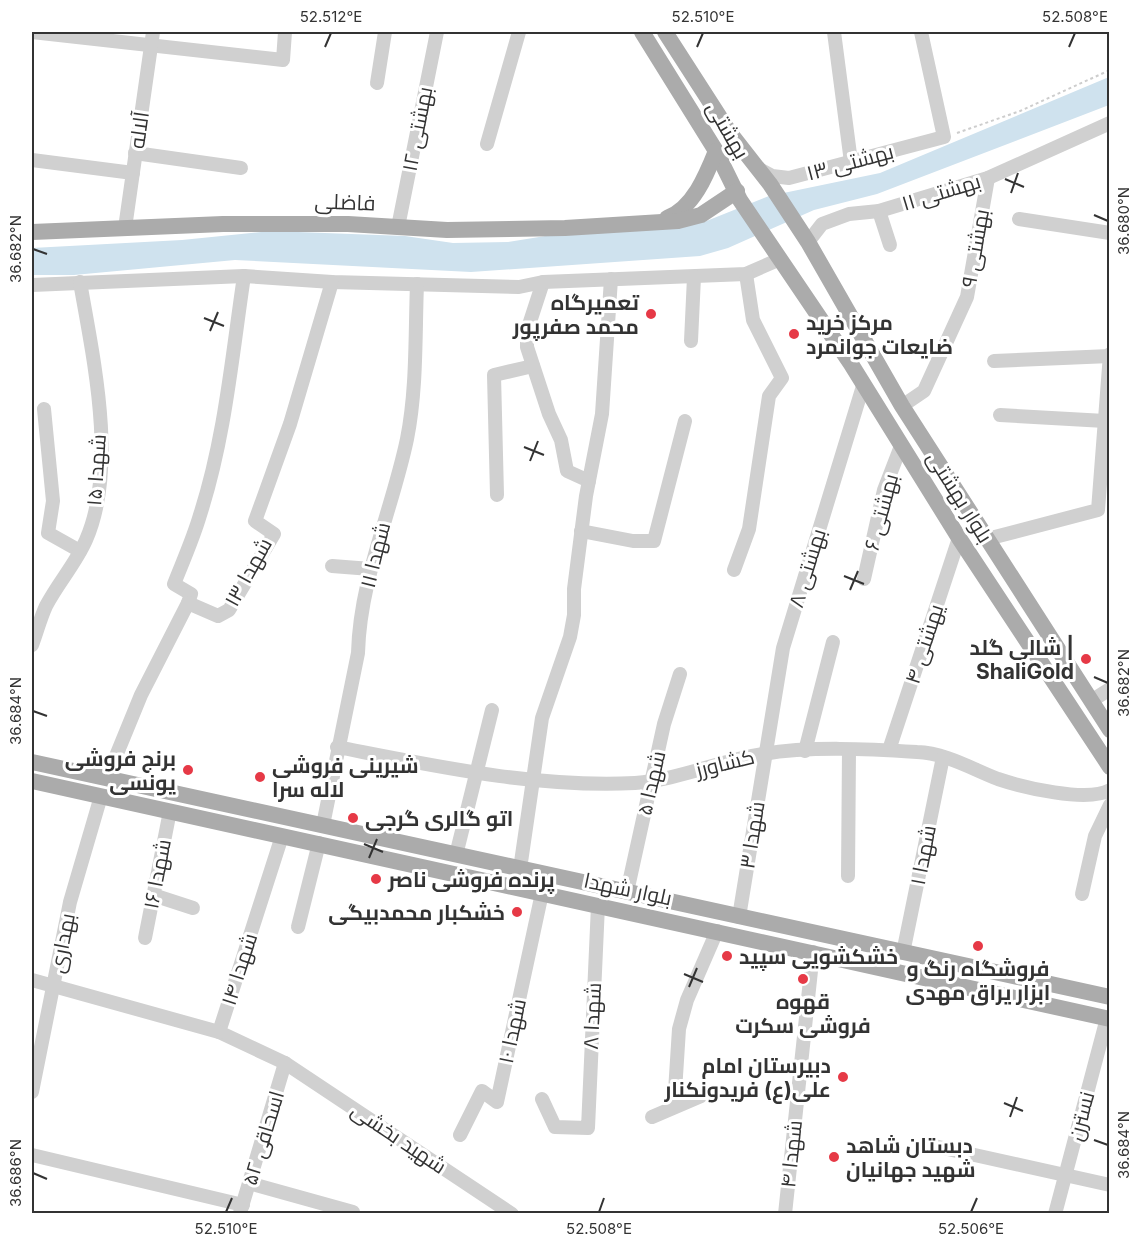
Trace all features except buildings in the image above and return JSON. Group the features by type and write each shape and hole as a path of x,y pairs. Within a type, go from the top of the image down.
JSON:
{"main road":[{"name":"بهشتی","path":"642,32 716,151 738,196 778,255"},
{"path":"665,32 729,133 770,184 805,238"},
{"name":"فاضلی","path":"657,222 677,214 690,201 716,151"},
{"name":"فاضلی","path":"32,232 223,224 348,224 447,230 554,228 678,221 700,215 738,196"},
{"name":"بلوار بهشتی","path":"805,238 868,351 902,406 1110,730"},
{"name":"بلوار بهشتی","path":"778,255 851,364 959,538 1110,767"},
{"path":"835,341 856,330"},
{"path":"851,364 868,351"},
{"name":"بلوار شهدا","path":"32,762 1110,997"},
{"name":"بلوار شهدا","path":"32,781 1108,1019"}],"street":[{"path":"40,32 152,38 283,60 285,32"},
{"path":"377,83 384,32"},
{"name":"بهشتی ۱۲","path":"398,227 437,32"},
{"path":"487,144 519,32"},
{"path":"834,32 851,162"},
{"path":"921,32 944,137"},
{"name":"آلاله","path":"125,228 152,38"},
{"name":"بهشتی ۱۱","path":"805,238 822,224 849,214 879,211 988,178 1110,123"},
{"name":"بهشتی ۱۳","path":"757,168 772,176 789,178 944,137"},
{"path":"135,153 241,168"},
{"path":"32,160 133,173"},
{"name":"بهشتی ۹","path":"902,406 924,390 967,297 988,178"},
{"path":"879,211 890,245"},
{"path":"1019,219 1110,233"},
{"path":"32,285 244,276 332,282 519,287 543,282 746,274 778,255"},
{"path":"734,570 749,529 770,396 782,378 753,320 746,274"},
{"path":"188,603 191,594 174,584 201,515 230,387 244,276"},
{"path":"691,341 694,277"},
{"path":"519,869 542,718 570,638 581,531 602,414 611,279"},
{"name":"شهدا ۱۵","path":"32,645 46,606 87,538 96,504 101,455 98,384 80,282"},
{"name":"شهدا ۱۳","path":"106,778 141,695 188,603 218,616 229,610 274,534 255,521 286,434 332,282"},
{"path":"543,282 527,331 527,347 549,414 561,440 567,471 589,481"},
{"name":"شهدا ۱۱","path":"323,825 358,652 359,624 371,569 407,439 417,284"},
{"path":"987,539 1098,510 1104,497 1106,448 1105,421 1109,355 994,361"},
{"path":"497,495 494,375 533,366"},
{"name":"بهشتی ۸","path":"766,753 784,641 863,386"},
{"path":"44,409 53,501 48,532 80,551"},
{"path":"1000,415 1105,421"},
{"path":"581,531 633,542 654,541 685,421"},
{"name":"بهشتی ۶","path":"864,579 884,490 901,446"},
{"name":"یهشتی ۴","path":"889,750 959,538"},
{"path":"332,566 371,569"},
{"path":"805,751 832,642"},
{"name":"شهدا ۵","path":"627,892 651,781 680,674"},
{"path":"1091,701 1110,689"},
{"path":"456,855 492,710"},
{"name":"کشاورز","path":"338,747 476,773 585,782 665,780 718,762 766,753 849,750 926,752 1001,780 1035,788 1073,794 1110,790"},
{"path":"848,876 849,750"},
{"name":"شهدا ۳","path":"739,917 766,753"},
{"name":"شهدا ۱","path":"903,953 943,757"},
{"name":"بهداری","path":"32,1092 70,902 101,796"},
{"path":"1082,894 1095,836 1110,805"},
{"name":"شهدا ۱۶","path":"145,938 170,811"},
{"name":"شهدا ۱۴","path":"282,836 219,1032 285,1063"},
{"path":"298,927 319,843"},
{"name":"شهدا ۱۰","path":"460,1135 482,1091 497,1102 542,893"},
{"path":"153,895 193,908"},
{"name":"شهدا ۸","path":"542,1099 555,1127 588,1128 598,905"},
{"path":"674,1107 680,1029 687,1000 717,931"},
{"name":"شهدا ۴","path":"785,1214 813,952"},
{"path":"32,980 219,1032"},
{"name":"نسترن","path":"1055,1214 1108,1019"},
{"name":"اسحاقی ۵۲","path":"241,1209 285,1063"},
{"name":"شهید بخشی","path":"285,1063 512,1214"},
{"path":"652,1117 701,1096"},
{"path":"925,1144 1110,1185"},
{"path":"32,1155 241,1209"},
{"path":"249,1183 353,1212"}],"path":[{"path":"944,137 1020,111 1110,70"}],"water":[{"path":"1109,77 1109,105 877,194 814,210 728,248 700,256 471,272 235,260 74,275 32,275 32,248 182,240 271,231 405,236 453,243 508,242 564,233 704,222 769,196 880,173"}],"place":[{"name":"تعمیرگاه محمد صفرپور","path":"651,314"},
{"name":"مرکز خرید ضایعات جوانمرد","path":"794,334"},
{"name":"شالی گلد | ShaliGold","path":"1086,659"},
{"name":"برنج فروشی یونسی","path":"188,770"},
{"name":"شیرینی فروشی لاله سرا","path":"260,777"},
{"name":"اتو گالری گرجی","path":"353,818"},
{"name":"پرنده فروشی ناصر","path":"376,879"},
{"name":"خشکبار محمدبیگی","path":"517,912"},
{"name":"فروشگاه رنگ و ابزار یراق مهدی","path":"978,946"},
{"name":"خشکشویی سپید","path":"727,956"},
{"name":"قهوه فروشی سکرت","path":"803,979"},
{"name":"دبیرستان امام علی(ع) فریدونکنار","path":"843,1077"},
{"name":"دبستان شاهد شهید جهانیان","path":"834,1157"}]}
